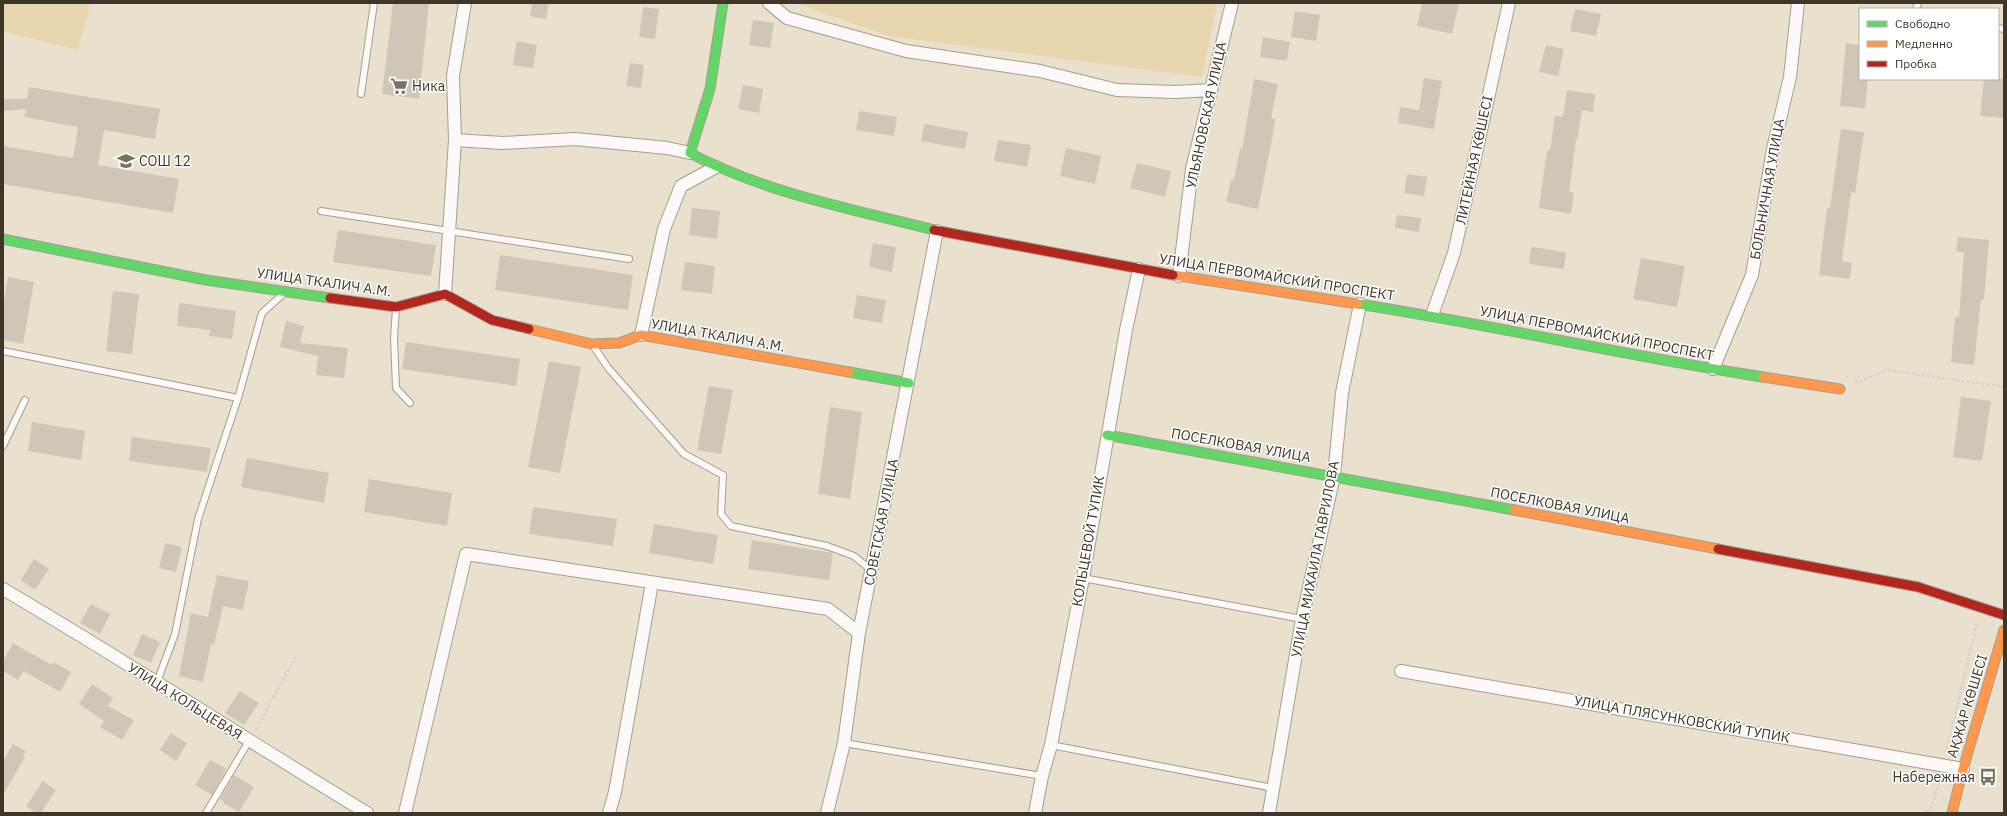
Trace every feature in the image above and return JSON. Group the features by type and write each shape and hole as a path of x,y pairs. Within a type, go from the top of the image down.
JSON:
{"street":[{"path":"446,294 455,140 453,76 465,3"},
{"path":"455,140 503,143 575,139 667,148 690,153 710,89 723,3"},
{"path":"769,3 788,18 906,51 1040,71 1117,90 1175,92 1211,90"},
{"name":"УЛЬЯНОВСКАЯ УЛИЦА","path":"1179,276 1192,169 1232,3"},
{"name":"ЛИТЕЙНАЯ КӨШЕСІ","path":"1432,315 1454,253 1509,3"},
{"name":"БОЛЬНИЧНАЯ УЛИЦА","path":"1713,369 1752,275 1773,149 1790,77 1798,3"},
{"name":"УЛИЦА ПЕРВОМАЙСКИЙ ПРОСПЕКТ","path":"690,153 716,167 789,192 937,231 1179,276 1432,315 1713,369 1840,389"},
{"path":"641,335 664,229 681,186 716,167"},
{"name":"СОВЕТСКАЯ УЛИЦА","path":"827,813 844,743 859,633 909,383 937,231"},
{"name":"УЛИЦА ТКАЛИЧ А.М.","path":"3,239 206,280 396,307 446,294 492,320 592,344 619,343 641,335 909,383"},
{"name":"КОЛЬЦЕВОЙ ТУПИК","path":"1035,813 1042,776 1051,745 1083,578 1126,330 1139,269"},
{"name":"УЛИЦА МИХАИЛА ГАВРИЛОВА","path":"1269,813 1302,619 1334,476 1342,393 1360,304"},
{"name":"ПОСЕЛКОВАЯ УЛИЦА","path":"1107,435 1334,476 1918,587 2004,615"},
{"path":"405,813 466,554 652,583 828,608 859,633"},
{"path":"609,813 615,792 652,583"},
{"name":"УЛИЦА КОЛЬЦЕВАЯ","path":"3,589 157,682 250,742 367,813"},
{"name":"АҚЖАР КӨШЕСІ","path":"1952,813 1963,768 2004,630"},
{"name":"УЛИЦА ПЛЯСУНКОВСКИЙ ТУПИК","path":"1401,671 1963,768"}],"lane":[{"path":"361,94 374,3"},
{"path":"321,211 629,259"},
{"path":"157,682 176,634 198,519 238,398 262,314 286,291"},
{"path":"396,307 394,338 396,388 410,403"},
{"path":"592,344 609,369 684,454 723,475 721,514 731,526 827,546 854,556 871,570"},
{"path":"3,351 238,398"},
{"path":"3,446 25,400"},
{"path":"1083,578 1302,619"},
{"path":"206,813 250,742"},
{"path":"844,743 1042,776"},
{"path":"1051,745 1273,788"}],"path":[{"path":"1840,389 1887,370 2004,388"},
{"path":"1927,813 1932,806 1944,764 1981,607"},
{"path":"250,742 296,657"}],"shaded area":[{"path":"3,3 91,3 78,50 3,31"},
{"path":"795,3 1217,3 1202,77 888,36"}],"building":[{"path":"393,3 429,3 419,99 382,94"},
{"path":"532,3 549,3 546,19 530,16"},
{"path":"1422,3 1459,3 1452,34 1417,26"},
{"path":"643,7 659,9 655,39 639,37"},
{"path":"1575,9 1601,14 1596,36 1570,31"},
{"path":"1295,11 1320,15 1316,41 1291,37"},
{"path":"753,20 774,23 770,48 749,45"},
{"path":"1263,37 1290,42 1287,61 1260,57"},
{"path":"517,41 537,45 533,68 513,65"},
{"path":"1846,43 1859,45 1859,80 1868,80 1865,108 1840,106"},
{"path":"1546,45 1564,49 1558,76 1539,72"},
{"path":"630,63 644,65 641,88 626,86"},
{"path":"1424,78 1442,81 1434,129 1398,123 1400,107 1419,110"},
{"path":"1254,79 1278,84 1271,118 1275,119 1273,134 1258,209 1226,202 1231,180 1234,180 1240,148 1242,149"},
{"path":"2004,79 2004,118 1980,116 1984,80"},
{"path":"743,85 763,89 759,113 738,109"},
{"name":"СОШ 12","path":"29,87 160,109 155,139 104,130 98,165 179,179 173,213 3,184 3,146 73,158 78,127 24,117 26,109 3,111 3,99 27,99"},
{"path":"1567,90 1595,94 1593,112 1582,110 1576,140 1569,192 1574,193 1571,214 1539,208 1547,150 1550,151 1555,116 1563,117"},
{"path":"859,111 897,117 894,136 856,130"},
{"path":"924,124 968,132 965,149 921,141"},
{"path":"1841,129 1864,132 1855,193 1851,192 1842,261 1852,263 1850,279 1819,275 1827,208 1830,208"},
{"path":"998,140 1031,145 1027,167 994,161"},
{"path":"1066,148 1101,156 1095,184 1060,176"},
{"path":"1137,163 1171,171 1165,197 1130,188"},
{"path":"1407,174 1427,177 1424,196 1404,193"},
{"path":"692,208 720,211 717,239 689,235"},
{"path":"1397,215 1421,218 1419,232 1395,228"},
{"path":"338,230 436,245 431,276 333,262"},
{"path":"1958,237 1989,240 1984,300 1981,299 1974,365 1951,362 1955,317 1959,317 1964,252 1956,251"},
{"path":"873,243 896,247 892,272 869,267"},
{"path":"1531,247 1566,252 1564,269 1529,264"},
{"path":"500,255 633,275 628,310 495,290"},
{"path":"1641,258 1685,266 1677,307 1633,299"},
{"path":"685,262 715,266 712,294 681,290"},
{"path":"8,277 34,282 23,344 3,340 3,307"},
{"path":"113,291 139,294 132,354 106,351"},
{"path":"857,295 886,300 882,323 853,318"},
{"path":"179,303 236,311 232,339 209,336 210,330 177,326"},
{"path":"286,321 304,326 300,343 348,348 344,378 316,375 318,356 280,347"},
{"path":"406,342 520,359 516,386 402,369"},
{"path":"549,361 581,367 560,473 528,467"},
{"path":"709,386 733,390 721,454 697,450"},
{"path":"1961,397 1991,401 1982,461 1953,457"},
{"path":"830,407 862,412 850,499 818,494"},
{"path":"32,422 85,431 81,460 28,451"},
{"path":"132,437 211,448 207,472 129,461"},
{"path":"247,458 329,473 324,503 241,487"},
{"path":"369,479 452,493 447,526 364,512"},
{"path":"533,507 617,519 613,546 529,534"},
{"path":"654,524 718,535 713,564 649,553"},
{"path":"752,540 833,553 829,580 748,569"},
{"path":"165,543 182,547 176,572 159,568"},
{"path":"34,559 49,569 35,590 21,580"},
{"path":"217,575 249,581 243,610 223,606 214,645 211,644 203,682 179,676 191,613 208,617"},
{"path":"91,604 110,614 100,634 80,623"},
{"path":"142,634 160,642 151,663 133,655"},
{"path":"13,643 52,665 54,662 71,672 60,692 24,671 18,680 3,671 3,661"},
{"path":"92,684 113,698 108,706 134,720 122,740 100,727 104,721 79,704"},
{"path":"240,691 259,703 244,725 225,713"},
{"path":"171,733 187,743 176,761 160,750"},
{"path":"13,744 26,751 23,756 25,757 3,795 3,762"},
{"path":"210,760 226,770 212,795 195,785"},
{"path":"234,775 254,787 239,812 223,803 224,802 220,799"},
{"path":"43,781 56,790 41,813 36,813 26,806"}],"traffic: fast":[{"path":"723,3 710,89 690,153 748,179 810,199 934,230"},
{"path":"3,239 206,280 330,298"},
{"path":"1358,304 1460,321 1661,360 1763,377"},
{"path":"849,372 909,383"},
{"path":"1107,435 1514,510"}],"traffic: slow":[{"path":"1173,275 1358,304"},
{"path":"529,329 592,344 619,343 641,335 849,372"},
{"path":"1763,377 1840,389"},
{"path":"1514,510 1718,549"},
{"path":"1952,813 1963,769 2004,630"}],"traffic: jam":[{"path":"934,230 1173,275"},
{"path":"330,298 396,307 445,294 492,320 529,329"},
{"path":"1718,549 1918,587 2004,615"}],"place":[{"name":"Ника","path":"399,86"},
{"name":"СОШ 12","path":"126,161"},
{"name":"Набережная","path":"1988,777"}]}
